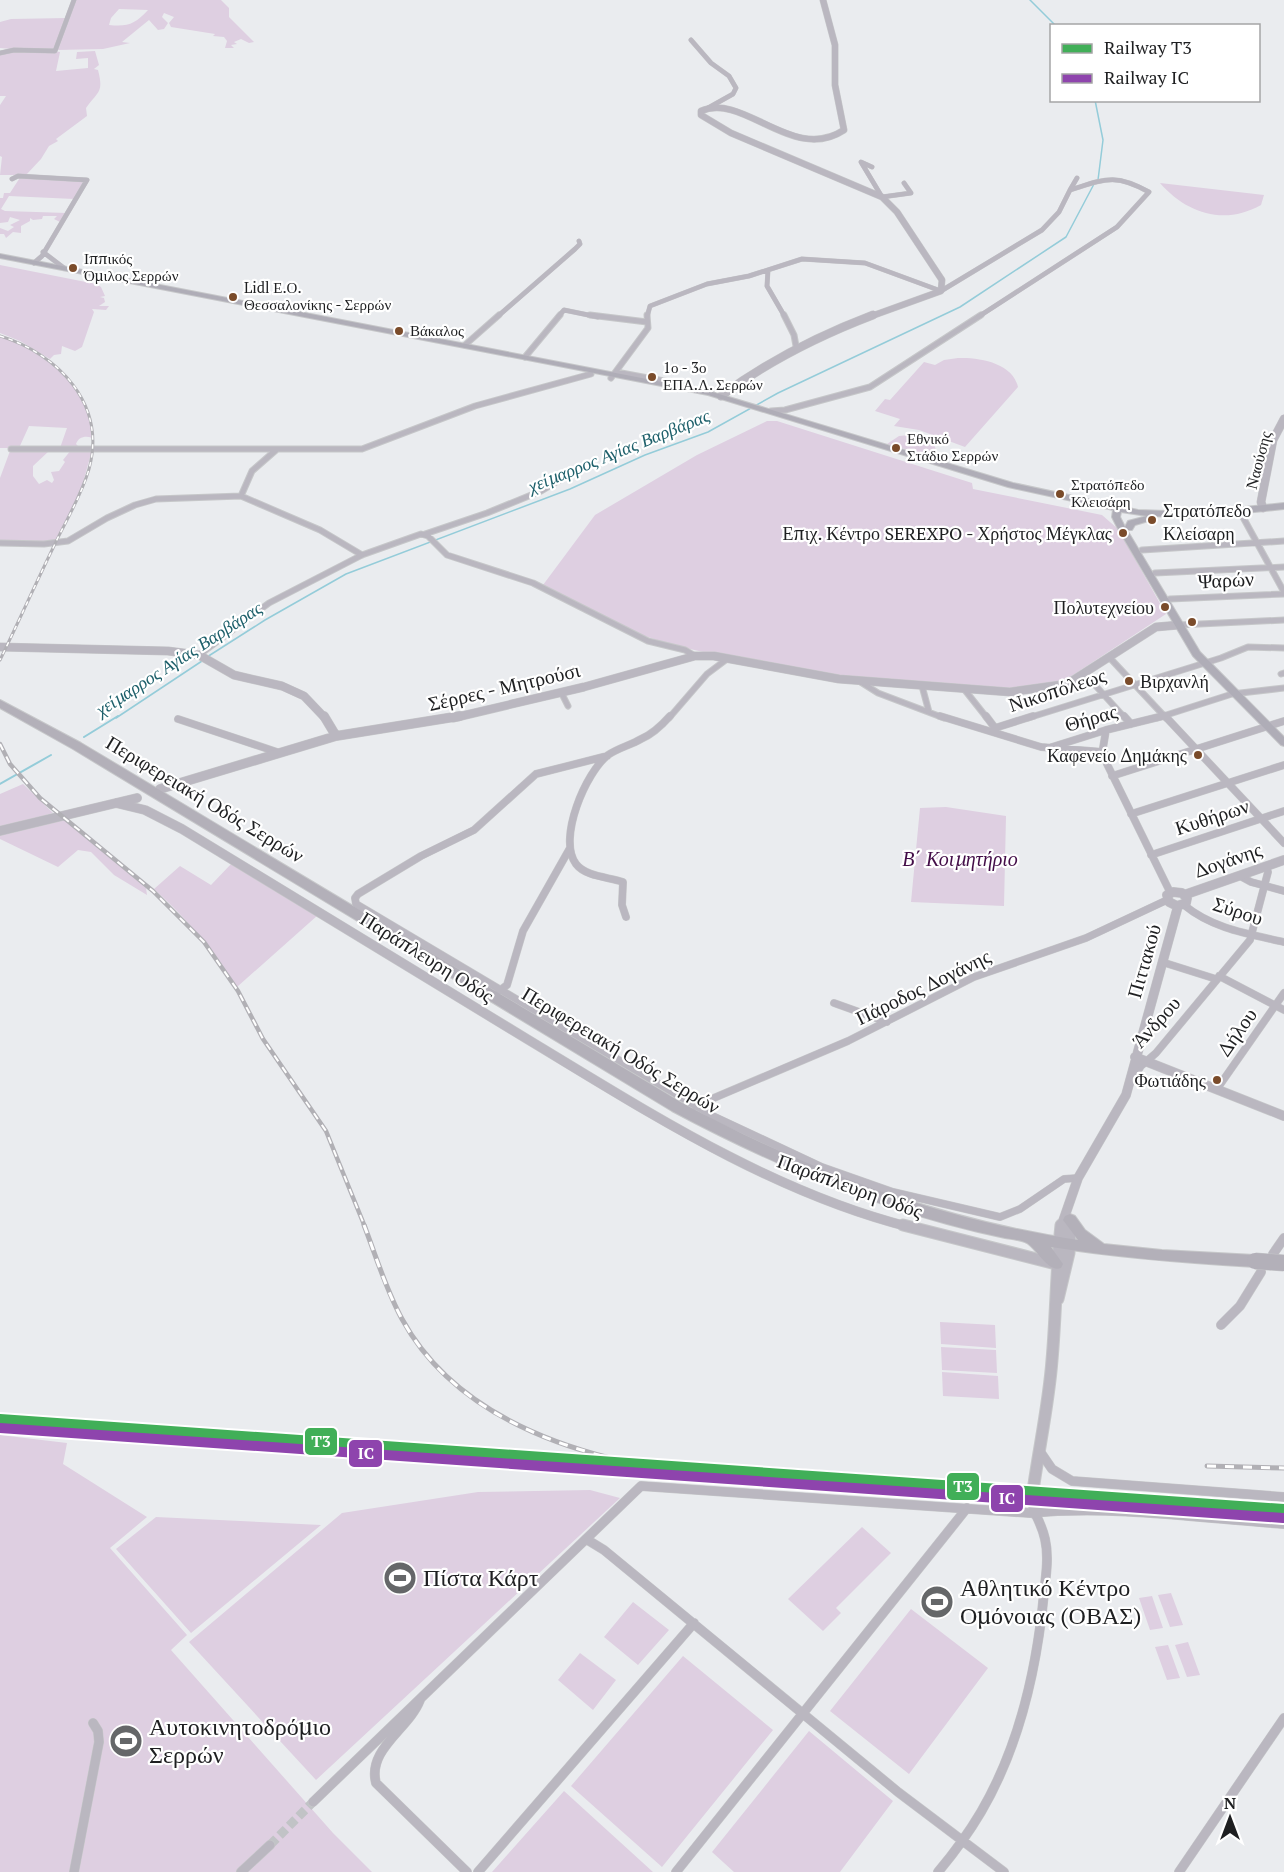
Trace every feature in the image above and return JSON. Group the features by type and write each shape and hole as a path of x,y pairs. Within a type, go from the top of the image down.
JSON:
{"main road":[{"path":"0,256 33,265 591,374 614,375"},
{"path":"0,262 69,270 465,345 721,396 733,402"},
{"path":"678,387 768,412 1001,487 1120,514 1149,518"},
{"path":"768,412 1011,485 1120,514 1194,514"},
{"path":"1129,528 1132,523 1149,518 1284,506"},
{"path":"1120,514 1170,599 1173,614"},
{"path":"1120,514 1166,605 1193,650 1284,742"},
{"name":"Περιφερειακή Οδός Σερρών","path":"0,703 86,751 717,1129 767,1154 876,1196 946,1218 1028,1237 1106,1250 1258,1267 1278,1259"},
{"path":"1070,1220 1080,1234 1106,1250"},
{"path":"1028,1237 1043,1248 1056,1264"}],"street":[{"path":"0,53 14,50 55,51 74,0"},
{"path":"708,108 726,109 803,138 819,139 840,134 844,124 835,86 835,45 823,0"},
{"path":"691,40 711,63 729,76 736,88 733,94 721,102 701,111 701,115 730,133 882,197 911,193 904,183"},
{"path":"721,102 726,109"},
{"path":"872,167 861,162 882,197 897,212 942,280 941,291"},
{"path":"12,179 18,176 87,180 41,258 33,265"},
{"path":"721,396 796,346 861,319 941,291 1042,230 1059,212 1077,178"},
{"path":"768,412 806,405 870,387 1117,227 1149,192 1135,184 1108,178 1070,190"},
{"path":"465,345 575,249 580,244 579,241"},
{"path":"43,252 56,264 69,270"},
{"path":"614,375 648,328 648,310 656,302 707,284 768,270 802,259 865,263 941,291"},
{"path":"768,270 767,286 777,300 794,335 796,346"},
{"path":"525,357 564,309 607,319 647,322"},
{"path":"10,449 353,450 370,447 465,410 591,374"},
{"path":"797,419 795,411 806,405"},
{"name":"Ναούσης","path":"1263,508 1261,502 1273,440 1282,430 1284,419"},
{"path":"241,496 252,471 276,450"},
{"path":"201,655 258,609 362,555 400,540 426,535 438,528 488,513 541,491 573,472"},
{"path":"0,543 44,544 68,541 123,511 156,499 241,496 320,530 362,555"},
{"path":"1239,510 1284,593"},
{"path":"426,535 447,555 533,583 648,641 685,650 695,656"},
{"path":"1142,550 1284,542"},
{"path":"1155,573 1284,567"},
{"name":"Ψαρών","path":"1170,599 1284,593"},
{"name":"Σέρρες - Μητρούσι","path":"160,789 336,736 440,721 695,656 727,659 859,681 1005,692 1051,688 1067,684 1173,614"},
{"path":"1156,627 1284,620"},
{"path":"0,647 168,651 201,655 241,678 282,686 304,696 321,712 336,736"},
{"name":"Νικοπόλεως","path":"994,730 1248,647 1284,648"},
{"path":"1109,657 1284,843"},
{"path":"727,659 706,674 671,716 654,732 607,756 536,774 474,830 409,863 358,894 355,898 356,903 362,909 695,1106 746,1133 822,1167 893,1192 995,1216 1004,1216 1020,1209 1064,1179 1078,1178"},
{"path":"1084,673 1131,724"},
{"path":"859,681 878,693 977,729 994,730 1047,748 1103,752"},
{"path":"878,693 874,686 881,682"},
{"path":"922,686 929,712"},
{"name":"Θήρας","path":"1047,748 1106,729 1164,716 1237,693 1284,688"},
{"path":"964,689 994,730"},
{"path":"561,692 568,706"},
{"path":"178,719 278,752"},
{"path":"1112,776 1284,721"},
{"path":"1106,729 1103,752 1112,776 1169,896 1182,902"},
{"path":"607,756 599,765 578,803 573,820 570,848 572,857 581,868 623,882 622,905 626,916"},
{"path":"1131,814 1284,765"},
{"path":"0,831 137,798"},
{"name":"Παράπλευρη Οδός","path":"116,803 145,810 182,829 649,1113 765,1174 890,1222 1056,1264"},
{"name":"Κυθήρων","path":"1151,855 1284,811"},
{"path":"499,991 507,985 518,954 522,931 570,848"},
{"name":"Δογάνης","path":"1182,902 1240,876 1284,860"},
{"name":"Άνδρου","path":"1064,1244 1061,1223 1078,1178 1126,1095 1138,1069 1156,1053 1249,942 1268,871 1266,867"},
{"path":"1240,876 1284,891"},
{"path":"1169,896 1182,902"},
{"name":"Πάροδος Δογάνης","path":"695,1106 817,1055 974,977 1086,938 1169,896"},
{"name":"Σύρου","path":"1182,902 1206,919 1284,942"},
{"name":"Πιττακού","path":"1126,1095 1162,962 1182,902"},
{"path":"1162,962 1217,978 1284,1010"},
{"name":"Δήλου","path":"1217,1089 1284,993"},
{"path":"834,1003 887,1022"},
{"path":"1135,1057 1283,1113"},
{"path":"1058,1301 1056,1264 1070,1220 1069,1205"},
{"path":"1278,1259 1284,1238"},
{"path":"938,1872 962,1840 987,1798 1025,1706 1033,1676 1042,1625 1047,1548 1035,1513 1034,1489 1038,1448 1052,1363 1064,1244"},
{"path":"1221,1325 1240,1306 1258,1267"},
{"path":"1038,1448 1052,1470 1064,1479 1072,1481 1284,1497"},
{"path":"313,1802 641,1486 1035,1513 1062,1510 1121,1512 1284,1524"},
{"path":"676,1872 966,1508"},
{"path":"586,1539 604,1550 898,1792 1004,1872"},
{"path":"478,1872 694,1623"},
{"path":"420,1700 418,1710 412,1719 374,1762 372,1777 467,1872"},
{"path":"1179,1872 1284,1718"},
{"path":"74,1872 99,1742 98,1731 93,1724"},
{"path":"241,1872 270,1845"}],"green space":[{"path":"76,0 221,0 229,8 229,17 254,42 249,43 241,39 234,42 237,44 231,45 234,48 225,48 227,41 224,37 171,27 169,23 174,17 164,13 162,17 168,23 164,29 158,30 149,20 122,42 130,43 103,49 57,50","holes":["119,9 148,10 131,24 109,25 111,18"]},
{"path":"67,18 56,48 50,51 60,52 56,71 88,68 88,58 76,59 77,52 95,51 99,65 94,69 98,70 100,78 99,91 86,108 87,116 56,139 58,141 49,146 41,159 26,175 0,175 2,157 0,156 0,105 6,96 0,96 0,54 12,49 0,48 0,22 11,19"},
{"path":"21,176 84,181 74,199 9,196 1,209 5,211 67,213 60,222 54,219 57,216 43,216 42,219 33,220 30,218 30,221 21,226 21,233 13,232 6,238 4,234 0,234 0,228 8,231 14,227 10,225 20,220 10,217 8,222 0,223 0,198 3,198 4,193 10,193"},
{"path":"1160,183 1264,195 1261,205 1233,215 1220,215 1194,209 1170,193"},
{"path":"0,265 96,284 101,287 105,296 100,297 104,298 105,302 99,306 109,306 106,310 92,309 94,312 82,347 75,351 62,346 61,354 54,355 50,359 20,341 0,333"},
{"path":"0,335 48,362 75,387 85,403 91,420 92,438 80,438 76,444 79,447 60,448 67,428 29,426 19,448 0,448"},
{"path":"958,358 994,363 1009,372 1018,387 965,447 919,430 894,426 900,419 875,411 885,399 890,400 924,362 935,365 944,360"},
{"path":"767,421 777,421 972,483 973,489 1102,515 1118,529 1166,614 1064,681 1003,689 835,675 703,652 636,633 543,585 595,515 697,455"},
{"path":"914,435 924,438 932,443 936,453 933,457 887,444 899,436"},
{"path":"71,450 92,450 81,490 55,542 0,540 0,478 10,451 49,451 33,466 33,476 39,484 47,480 52,483 54,480 51,472 59,471 65,462 63,460"},
{"path":"23,784 53,813 0,829 0,794"},
{"name":"Β΄ Κοιμητήριο","path":"946,807 1006,816 1004,906 911,902 920,808"},
{"path":"59,818 67,820 146,888 147,895 114,875 91,852 78,850 58,867 0,839 3,833"},
{"path":"232,863 318,915 237,987 199,935 154,889 180,866 211,885"},
{"path":"940,1322 995,1325 996,1348 941,1344"},
{"path":"941,1347 996,1350 997,1373 942,1370"},
{"path":"942,1372 998,1376 999,1399 943,1396"},
{"name":"Αυτοκινητοδρόμιο Σερρών","path":"0,1435 67,1443 63,1464 147,1517 110,1548 187,1635 171,1650 333,1833 372,1872 0,1872"},
{"name":"Πίστα Κάρτ","path":"590,1490 620,1498 316,1780 189,1642 342,1513 478,1492"},
{"path":"156,1517 321,1525 191,1633 116,1549"},
{"path":"862,1527 891,1553 836,1608 841,1613 823,1631 788,1599"},
{"path":"1171,1593 1183,1625 1170,1627 1158,1595"},
{"path":"1152,1596 1163,1628 1150,1630 1139,1598"},
{"path":"633,1602 669,1630 638,1665 604,1637"},
{"path":"911,1609 988,1668 909,1774 830,1711"},
{"path":"1188,1642 1200,1675 1187,1677 1175,1645"},
{"path":"1168,1645 1180,1678 1167,1680 1155,1647"},
{"path":"580,1653 616,1680 593,1710 558,1680"},
{"path":"683,1656 773,1730 662,1867 571,1786"},
{"path":"809,1731 893,1801 840,1872 734,1872 712,1852"},
{"path":"564,1791 653,1872 492,1872"}],"waterway":[{"name":"χείμαρρος Αγίας Βαρβάρας","path":"1030,0 1054,24"},
{"name":"χείμαρρος Αγίας Βαρβάρας","path":"1095,102 1103,140 1098,180"},
{"name":"χείμαρρος Αγίας Βαρβάρας","path":"207,657 265,620 346,574 570,489 645,455 708,432 778,393 960,307 1066,237 1094,184"},
{"name":"χείμαρρος Αγίας Βαρβάρας","path":"116,718 202,661"},
{"name":"χείμαρρος Αγίας Βαρβάρας","path":"84,737 118,716"},
{"name":"χείμαρρος Αγίας Βαρβάρας","path":"0,784 51,755"}],"tunnel":[{"path":"270,1845 313,1802"}],"railway":[{"path":"0,336 41,355 73,385 84,403 91,423 93,445 89,469 82,490 0,660"},
{"path":"0,744 10,764 40,798 153,891 204,942 238,991 263,1039 326,1131 365,1227"},
{"path":"364,1225 396,1308 420,1347 441,1371 465,1392 519,1426 579,1449 610,1458 1284,1505"},
{"path":"1207,1466 1284,1468"}],"rail line":[{"name":"T3","path":"0,1419 1284,1509"},
{"name":"IC","path":"0,1428 1283,1518"}],"place":[{"name":"Ιππικός Όμιλος Σερρών","path":"73,268"},
{"name":"Lidl Ε.Ο. Θεσσαλονίκης - Σερρών","path":"233,297"},
{"name":"Βάκαλος","path":"399,331"},
{"name":"1ο - 3ο ΕΠΑ.Λ. Σερρών","path":"652,377"},
{"name":"Εθνικό Στάδιο Σερρών","path":"896,448"},
{"name":"Στρατόπεδο Κλεισάρη","path":"1060,494"},
{"name":"Στρατόπεδο Κλείσαρη","path":"1152,520"},
{"name":"Επιχ. Κέντρο SEREXPO - Χρήστος Μέγκλας","path":"1123,533"},
{"name":"Πολυτεχνείου","path":"1165,607"},
{"name":"Βιρχανλή","path":"1129,681"},
{"name":"Καφενείο Δημάκης","path":"1198,755"},
{"name":"Φωτιάδης","path":"1217,1080"},
{"name":"Πίστα Κάρτ","path":"400,1578"},
{"name":"Αθλητικό Κέντρο Ομόνοιας (ΟΒΑΣ)","path":"937,1602"},
{"name":"Αυτοκινητοδρόμιο Σερρών","path":"126,1741"}]}
